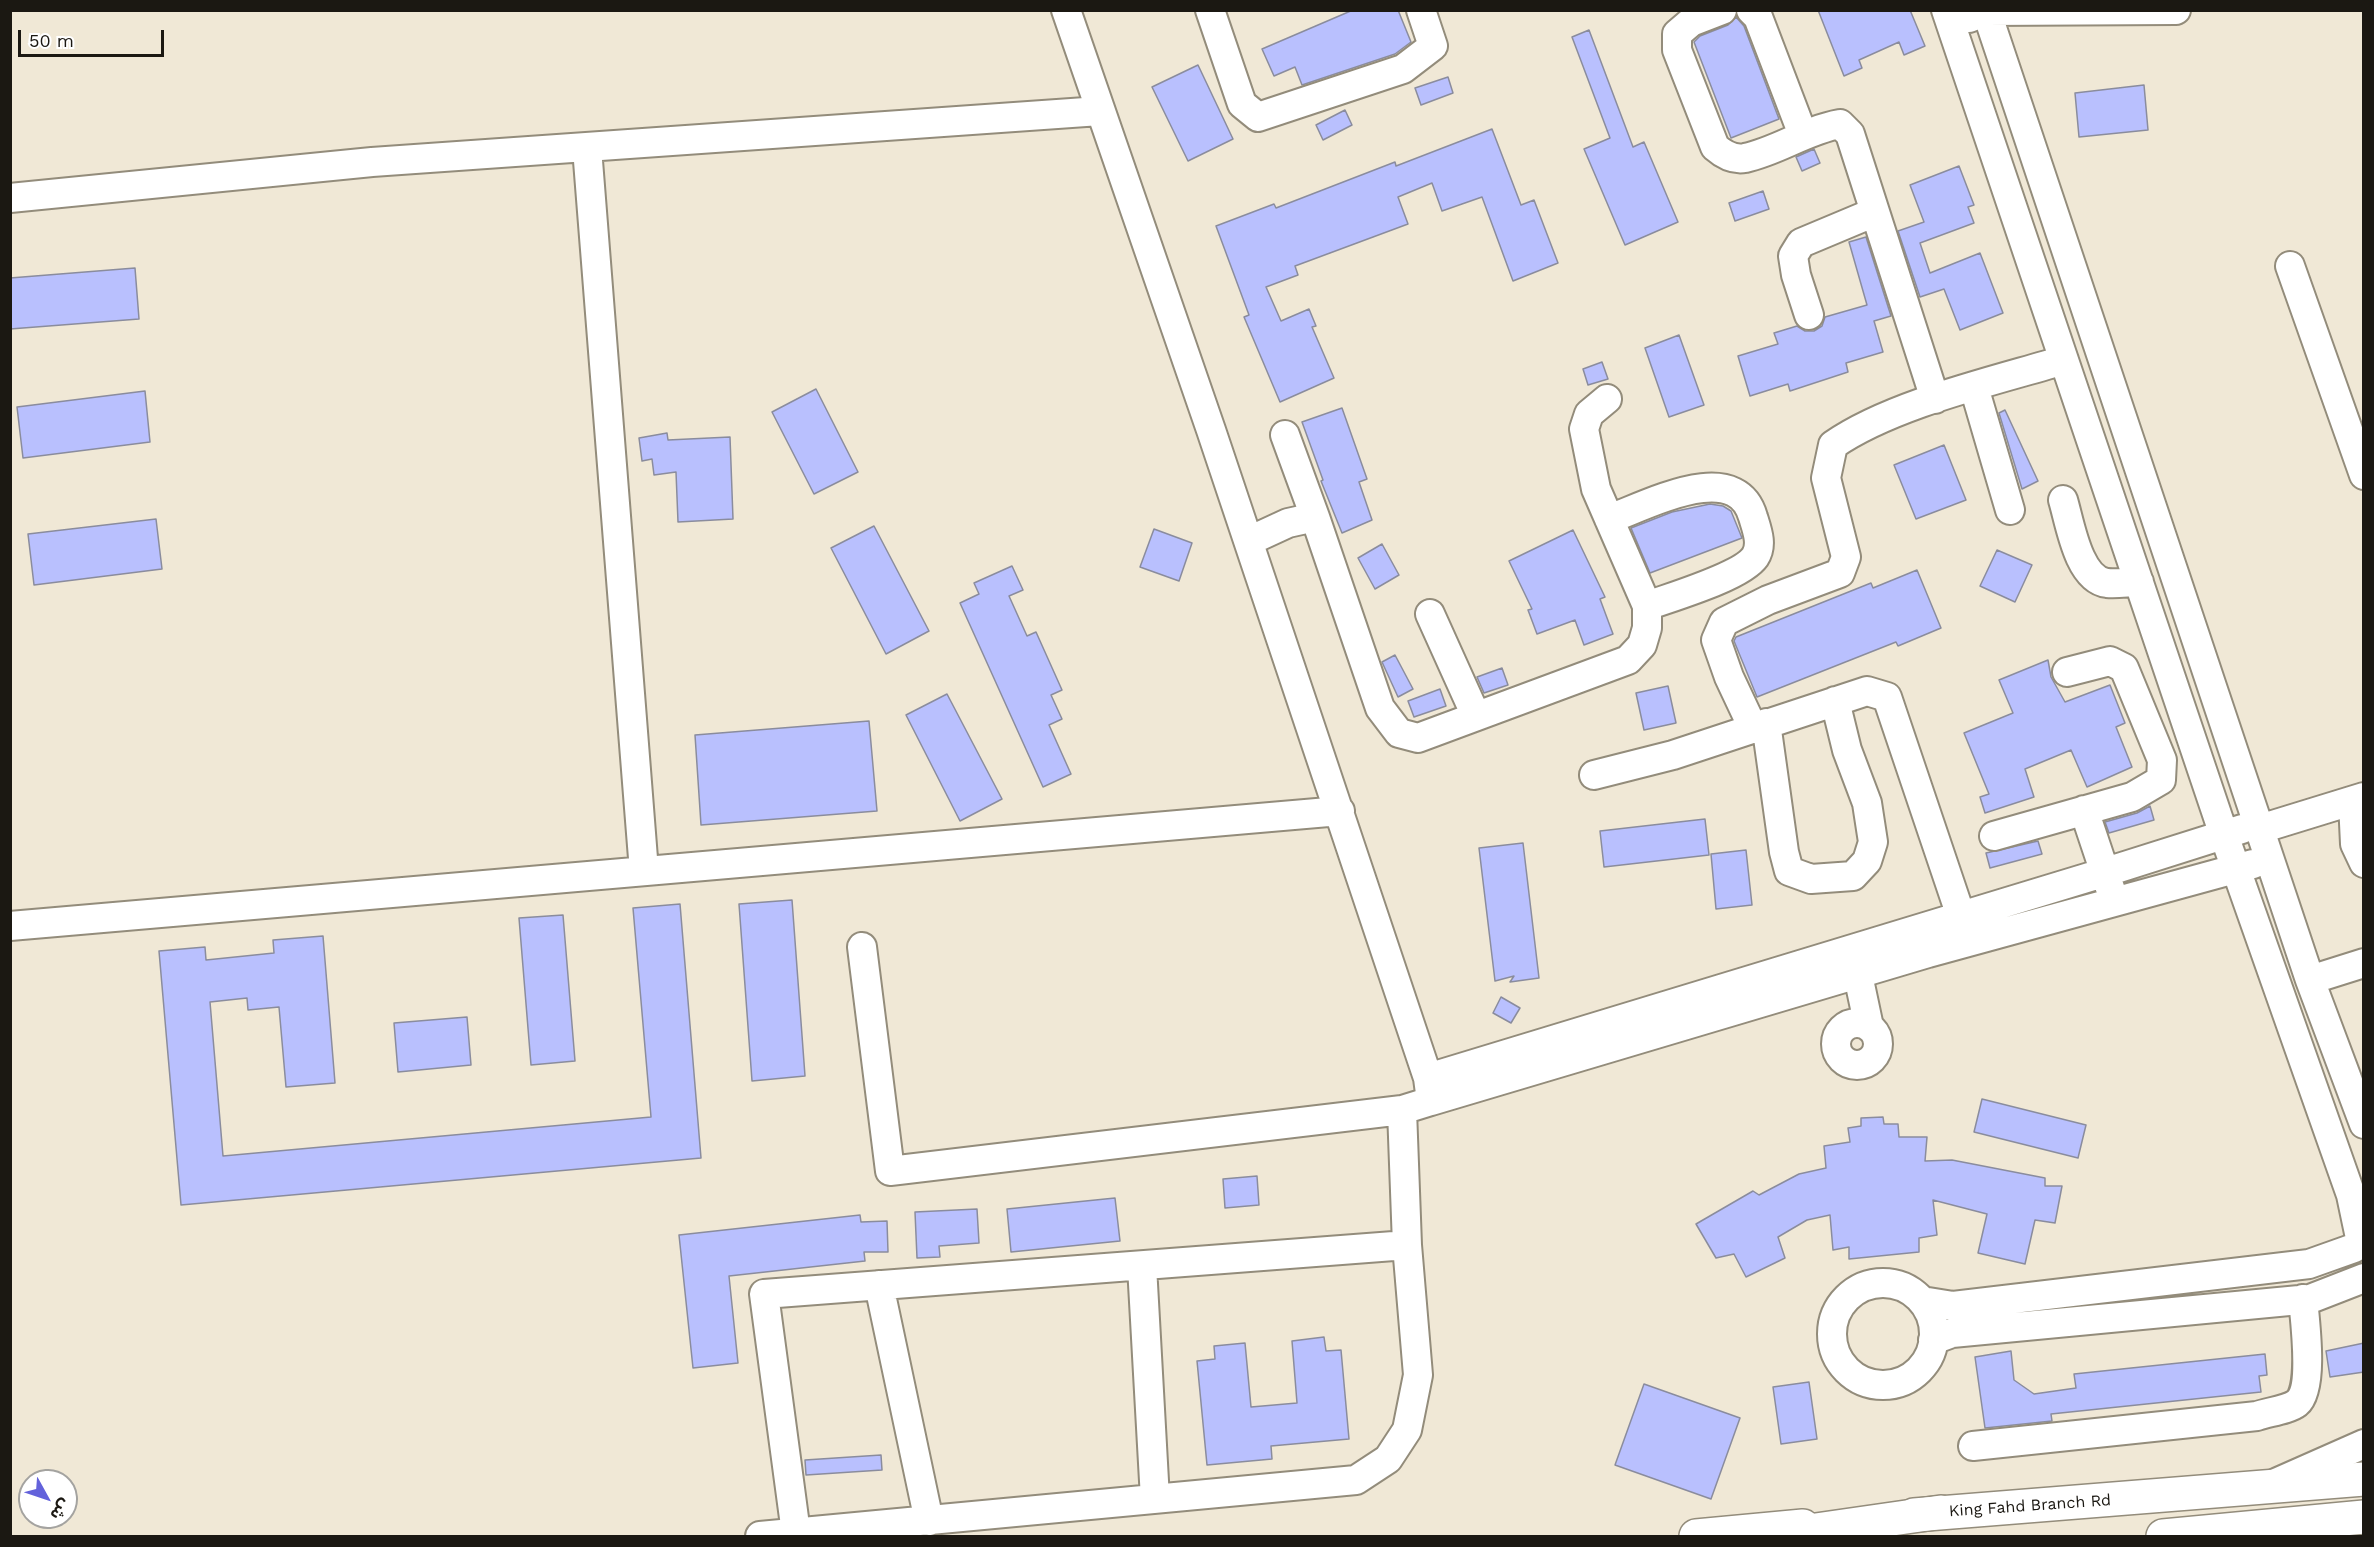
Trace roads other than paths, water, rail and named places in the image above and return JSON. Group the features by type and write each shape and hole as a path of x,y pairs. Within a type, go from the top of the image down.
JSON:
{"main road":[{"name":"King Fahd Branch Rd","path":"1696,1536 1941,1512 2364,1479"},
{"path":"1774,1536 1941,1512"},
{"path":"2163,1536 2364,1517"}],"street":[{"path":"1066,10 1340,810 1430,1090"},
{"path":"1210,10 1242,104 1258,117 1403,69 1433,46 1421,10"},
{"path":"1722,10 1691,22 1677,34 1677,50 1715,147 1725,155 1744,159 1803,135 1840,124 1850,134 1935,399"},
{"path":"1751,10 1758,17 1803,135"},
{"path":"1933,1340 1952,1333 2297,1300 2364,1277 2358,1267 2359,1236 2351,1195 2224,834 1948,18 1986,11 2176,10"},
{"path":"1986,11 2310,980 2364,1124"},
{"path":"10,198 372,162 1100,111"},
{"path":"587,147 644,871"},
{"path":"1809,315 1796,275 1793,256 1801,243 1875,212"},
{"path":"2290,266 2364,475"},
{"path":"1835,701 1847,750 1867,804 1873,842 1867,861 1853,876 1811,879 1789,871 1759,725 1729,677 1716,640 1724,622 1768,600 1840,573 1846,557 1826,478 1833,445 1852,432 1935,399 2064,360"},
{"path":"1974,387 2010,510"},
{"path":"1285,435 1316,517 1380,708 1399,733 1418,738 1628,660 1642,645 1647,628 1647,606 1596,489 1584,429 1589,414 1607,399"},
{"path":"1609,519 1695,488 1720,486 1737,492 1749,502 1760,540 1755,557 1736,573 1647,606"},
{"path":"2063,500 2078,551 2088,572 2105,583 2139,582"},
{"path":"1248,541 1288,523 1316,517"},
{"path":"1430,614 1476,716"},
{"path":"1994,836 2132,797 2161,780 2162,760 2124,668 2110,661 2067,672"},
{"path":"1594,775 1673,755 1867,691 1887,698 1965,928"},
{"path":"862,947 890,1171 1402,1110 1430,1090 1965,928 2106,873 2224,834 2358,799 2355,844 2364,863"},
{"path":"10,926 1340,810"},
{"path":"2084,810 2114,902"},
{"path":"1965,928 2114,902 2271,859"},
{"path":"2310,980 2364,963"},
{"path":"1842,965 1856,1028"},
{"path":"760,1536 1356,1480 1388,1459 1407,1430 1418,1375 1407,1245 1402,1110"},
{"path":"1922,1301 1953,1306 2308,1264 2359,1236"},
{"path":"796,1533 764,1294 1407,1245"},
{"path":"1142,1266 1155,1499"},
{"path":"2217,1276 2220,1309"},
{"path":"1872,1284 1896,1284 1908,1289 1922,1301 1931,1316 1933,1340 1924,1363 1916,1372 1894,1383 1876,1384 1858,1378 1845,1366 1835,1351 1833,1326 1836,1315 1850,1295 1872,1284"},
{"path":"879,1285 929,1521"},
{"path":"2069,1293 2070,1322"},
{"path":"1973,1446 2258,1416 2297,1403 2305,1391 2305,1369 2296,1356 2297,1300"},
{"path":"2264,1488 2364,1444"}]}
